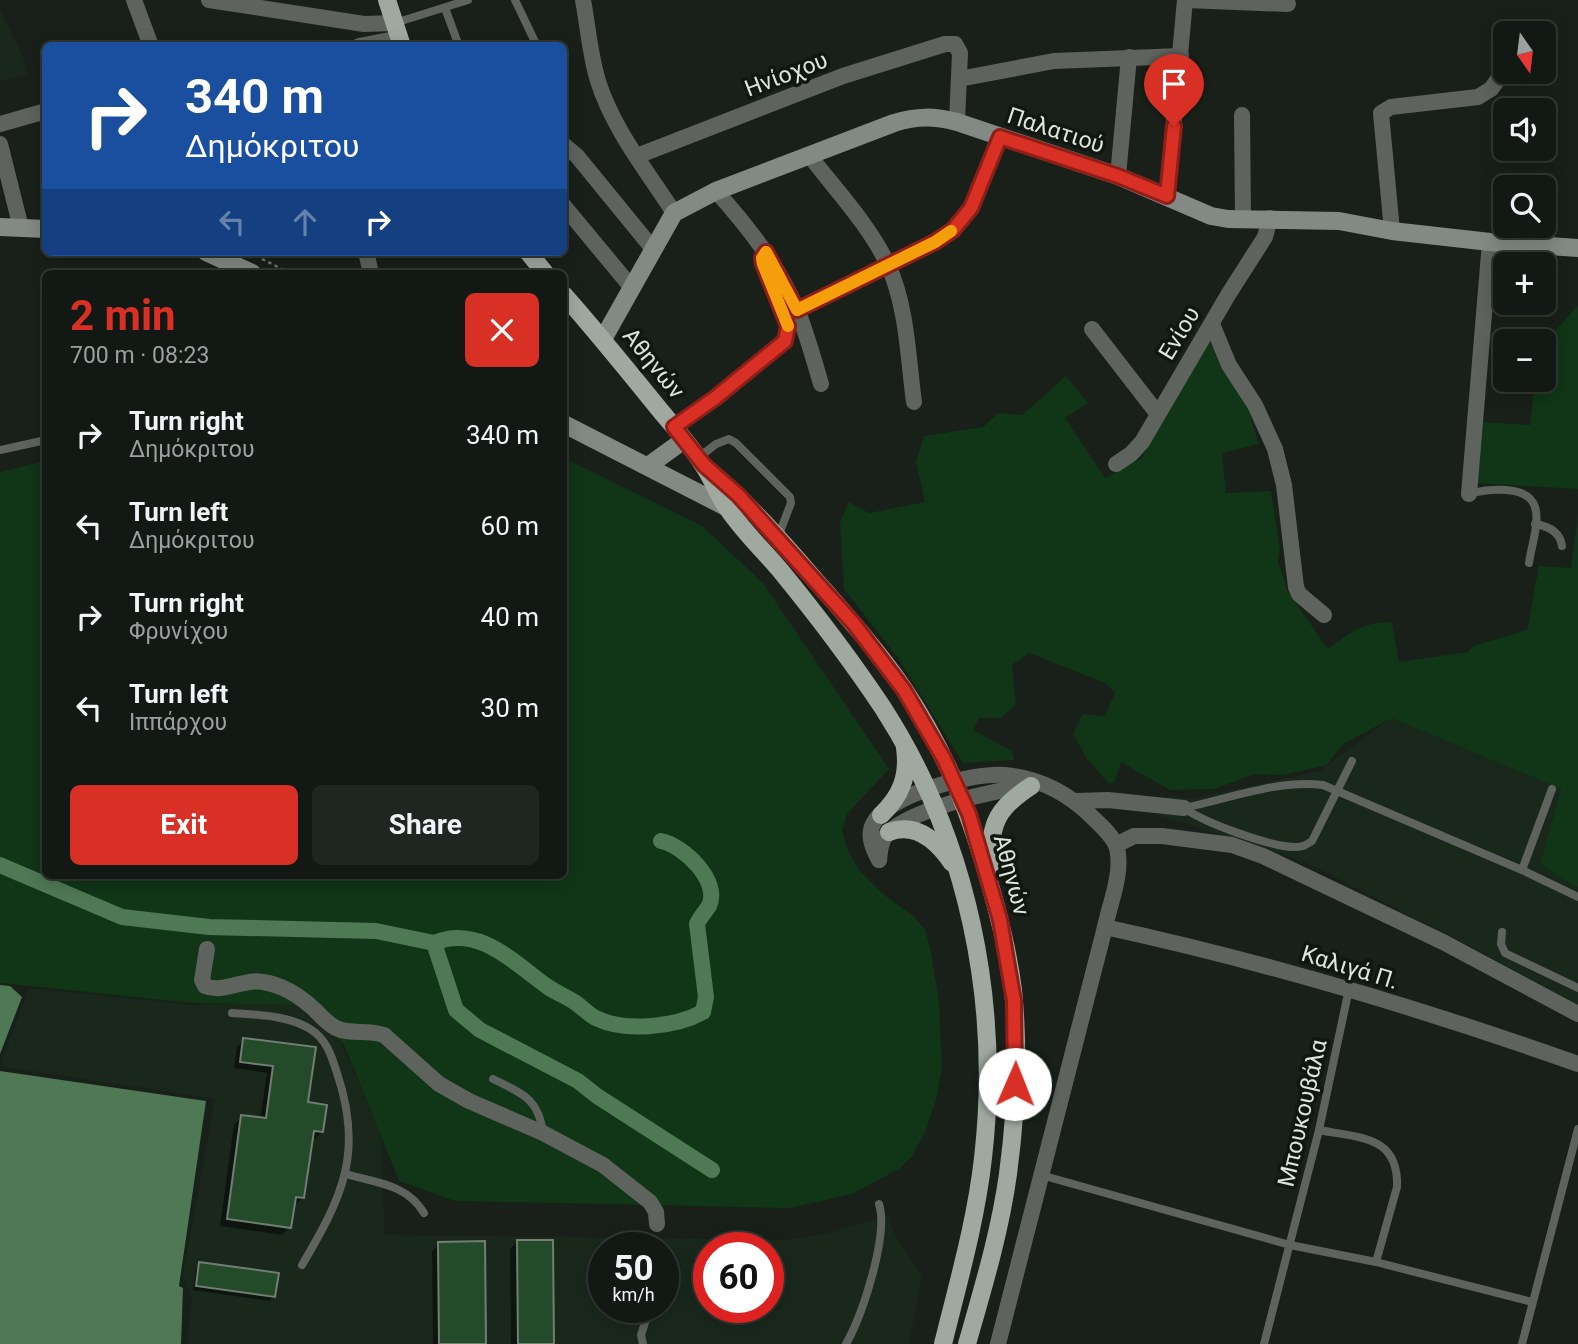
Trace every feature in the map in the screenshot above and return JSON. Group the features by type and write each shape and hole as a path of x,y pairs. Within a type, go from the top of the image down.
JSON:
{"main road":[{"path":"387,0 399,36"},
{"path":"531,256 543,270"},
{"name":"Αθηνών","path":"567,298 732,501 874,696 904,741 928,790 963,883 977,953 985,1027 986,1121 978,1190 943,1344"},
{"name":"Αθηνών","path":"732,501 778,537 883,660 904,690 955,780 981,848 1009,965 1014,1001 1013,1127 1001,1213 967,1344"},
{"path":"881,815 898,796 903,784 906,771 904,741"},
{"path":"991,887 992,834 998,816 1015,796 1040,785"},
{"path":"889,832 908,828 925,836 948,858 963,883"}],"street":[{"path":"134,0 150,42"},
{"path":"209,0 356,23 399,36"},
{"path":"583,0 598,81 612,114 674,213 603,340"},
{"path":"1167,196 1186,0 1288,4"},
{"path":"375,42 399,36"},
{"name":"Ηνίοχου","path":"637,156 863,69 939,46 955,44 960,58 959,79"},
{"path":"957,122 959,79 1046,62 1181,56"},
{"path":"1118,176 1129,57"},
{"path":"1392,231 1381,113 1391,107 1478,97 1495,84"},
{"path":"0,124 42,112"},
{"path":"1242,115 1243,219"},
{"name":"Παλατιού","path":"674,213 716,191 808,155 903,120 927,116 957,122 1118,176 1211,216 1339,221 1392,231 1578,248"},
{"path":"797,310 935,242 964,219 1000,137"},
{"path":"0,144 22,228"},
{"path":"567,148 577,156 653,249"},
{"path":"808,155 859,221 888,266 900,306 914,402"},
{"path":"716,191 766,252 797,310 821,384"},
{"path":"567,210 632,288"},
{"name":"Ενίου","path":"1116,464 1142,442 1265,237 1270,218"},
{"path":"0,227 42,229"},
{"path":"1469,494 1490,242"},
{"path":"1534,252 1535,246"},
{"path":"649,466 679,433 785,341 788,326 763,264 762,258 766,252"},
{"path":"225,256 255,265"},
{"path":"1212,324 1229,365 1255,405 1275,449 1284,485 1296,587 1299,594 1324,615"},
{"path":"1092,329 1157,413"},
{"path":"567,425 649,466 732,501"},
{"path":"999,1344 1105,927 1118,870 1116,845 1076,802 1040,785 1005,775 971,776 909,797 881,815 873,825 871,836 879,860 883,840 889,832 905,821 986,792 1040,785"},
{"path":"1076,802 1108,800 1184,808"},
{"path":"1116,845 1134,836 1162,835 1232,845 1263,856 1443,942 1578,1014"},
{"name":"Καλιγά Π.","path":"1105,927 1218,953 1349,989 1578,1064"},
{"path":"208,948 202,980 205,986 217,989 253,980 284,988 302,999 335,1028 384,1035 439,1084 470,1101 543,1133 603,1165 641,1194 654,1209 657,1224"}],"lane":[{"path":"399,36 445,8 468,0"},
{"path":"515,0 535,42"},
{"path":"445,8 458,42"},
{"path":"701,461 723,441 729,439 736,443 790,497 791,503 778,537"},
{"path":"0,450 42,440"},
{"path":"1469,494 1504,490 1524,495 1534,503 1535,524 1529,563"},
{"path":"1535,524 1554,530 1562,546"},
{"path":"1184,808 1196,816 1234,830 1286,846 1301,846 1312,841 1352,761"},
{"path":"1184,808 1283,785 1310,783 1338,790 1578,897"},
{"path":"1522,870 1552,789"},
{"path":"1502,932 1501,944 1506,953 1578,988"},
{"name":"Μπουκουβάλα","path":"1264,1344 1319,1130 1349,989"},
{"path":"232,1013 296,1022 312,1030 323,1041 337,1073 347,1111 349,1134 346,1174 331,1214 302,1265"},
{"path":"492,1079 533,1102 539,1113 543,1133"},
{"path":"1522,1344 1578,1129"},
{"path":"1319,1130 1374,1141 1383,1146 1393,1158 1397,1174 1396,1186 1376,1262"},
{"path":"346,1174 404,1191 418,1202 424,1213"},
{"path":"1041,1175 1290,1245 1376,1262 1532,1302"},
{"path":"846,1344 877,1261 882,1214 879,1204"},
{"path":"643,1344 641,1335 645,1323"}],"path":[{"path":"255,265 277,270"}],"shaded area":[{"path":"0,10 20,50 28,74 0,81"},
{"path":"1578,305 1578,489 1474,483 1480,422 1530,425 1534,392 1556,392 1556,330"},
{"path":"1209,340 1249,412 1259,444 1222,453 1226,493 1271,491 1280,550 1278,561 1288,592 1328,649 1357,629 1381,623 1392,622 1399,662 1468,652 1473,646 1527,630 1539,566 1571,568 1578,514 1578,887 1540,864 1561,789 1392,718 1343,744 1327,765 1283,775 1255,774 1214,789 1170,790 1121,762 1115,781 1109,784 1087,759 1073,734 1083,714 1105,716 1115,693 1105,683 1029,653 1012,665 1016,705 1001,718 979,718 973,730 1012,751 1014,760 963,763 898,658 844,589 840,522 849,502 869,513 925,502 916,462 924,436 983,427 998,413 1022,415 1066,376 1088,403 1065,418 1105,478 1142,458 1166,408"},
{"path":"567,459 702,526 763,583 889,769 847,814 842,831 848,851 859,870 925,929 931,952 939,1002 942,1069 926,1130 912,1156 899,1169 852,1194 790,1208 455,1201 399,1181 344,1045 300,1005 193,1003 0,983 0,472 42,462 42,879 567,879"},
{"path":"1392,717 1561,789 1540,864 1578,887 1578,1005 1305,862 1161,816 1167,797 1194,798 1320,771"},
{"path":"0,985 10,986 22,997 0,1054"},
{"path":"29,988 191,1005 296,1001 342,1045 382,1138 384,1235 588,1238 588,1323 679,1323 679,1239 693,1239 693,1323 784,1323 784,1240 833,1232 888,1215 895,1236 922,1276 909,1344 187,1344 192,1299 183,1274 215,1099 0,1066"},
{"path":"0,1071 206,1101 179,1286 183,1288 181,1344 0,1344"}],"building":[{"path":"243,1038 316,1047 308,1102 327,1105 323,1132 314,1131 304,1198 296,1197 291,1228 227,1219 241,1115 266,1118 273,1066 240,1062"},
{"path":"517,1240 553,1240 554,1344 518,1344"},
{"path":"485,1241 486,1344 439,1344 438,1242"},
{"path":"199,1262 279,1273 275,1297 196,1286"}],"waterway":[{"path":"434,943 450,938 481,942 509,958 592,1016 609,1023 651,1026 692,1017 703,1012 706,997 697,924 709,906 710,886 689,857 661,841"},
{"path":"0,865 122,917 209,927 376,931 434,943 456,1010 480,1030 578,1081 712,1170"}],"slow traffic":[{"path":"788,326 763,264 762,258 766,252 797,310 935,242 951,231"}],"route":[{"path":"1015,1084 1014,1001 1000,920 981,848 944,759 904,690 854,624 778,537 738,495 704,465 674,427 715,398 785,341 788,326 763,264 762,258 766,252 797,310 888,266 935,242 964,219 1000,137 1118,176 1167,196 1174,126"}]}
